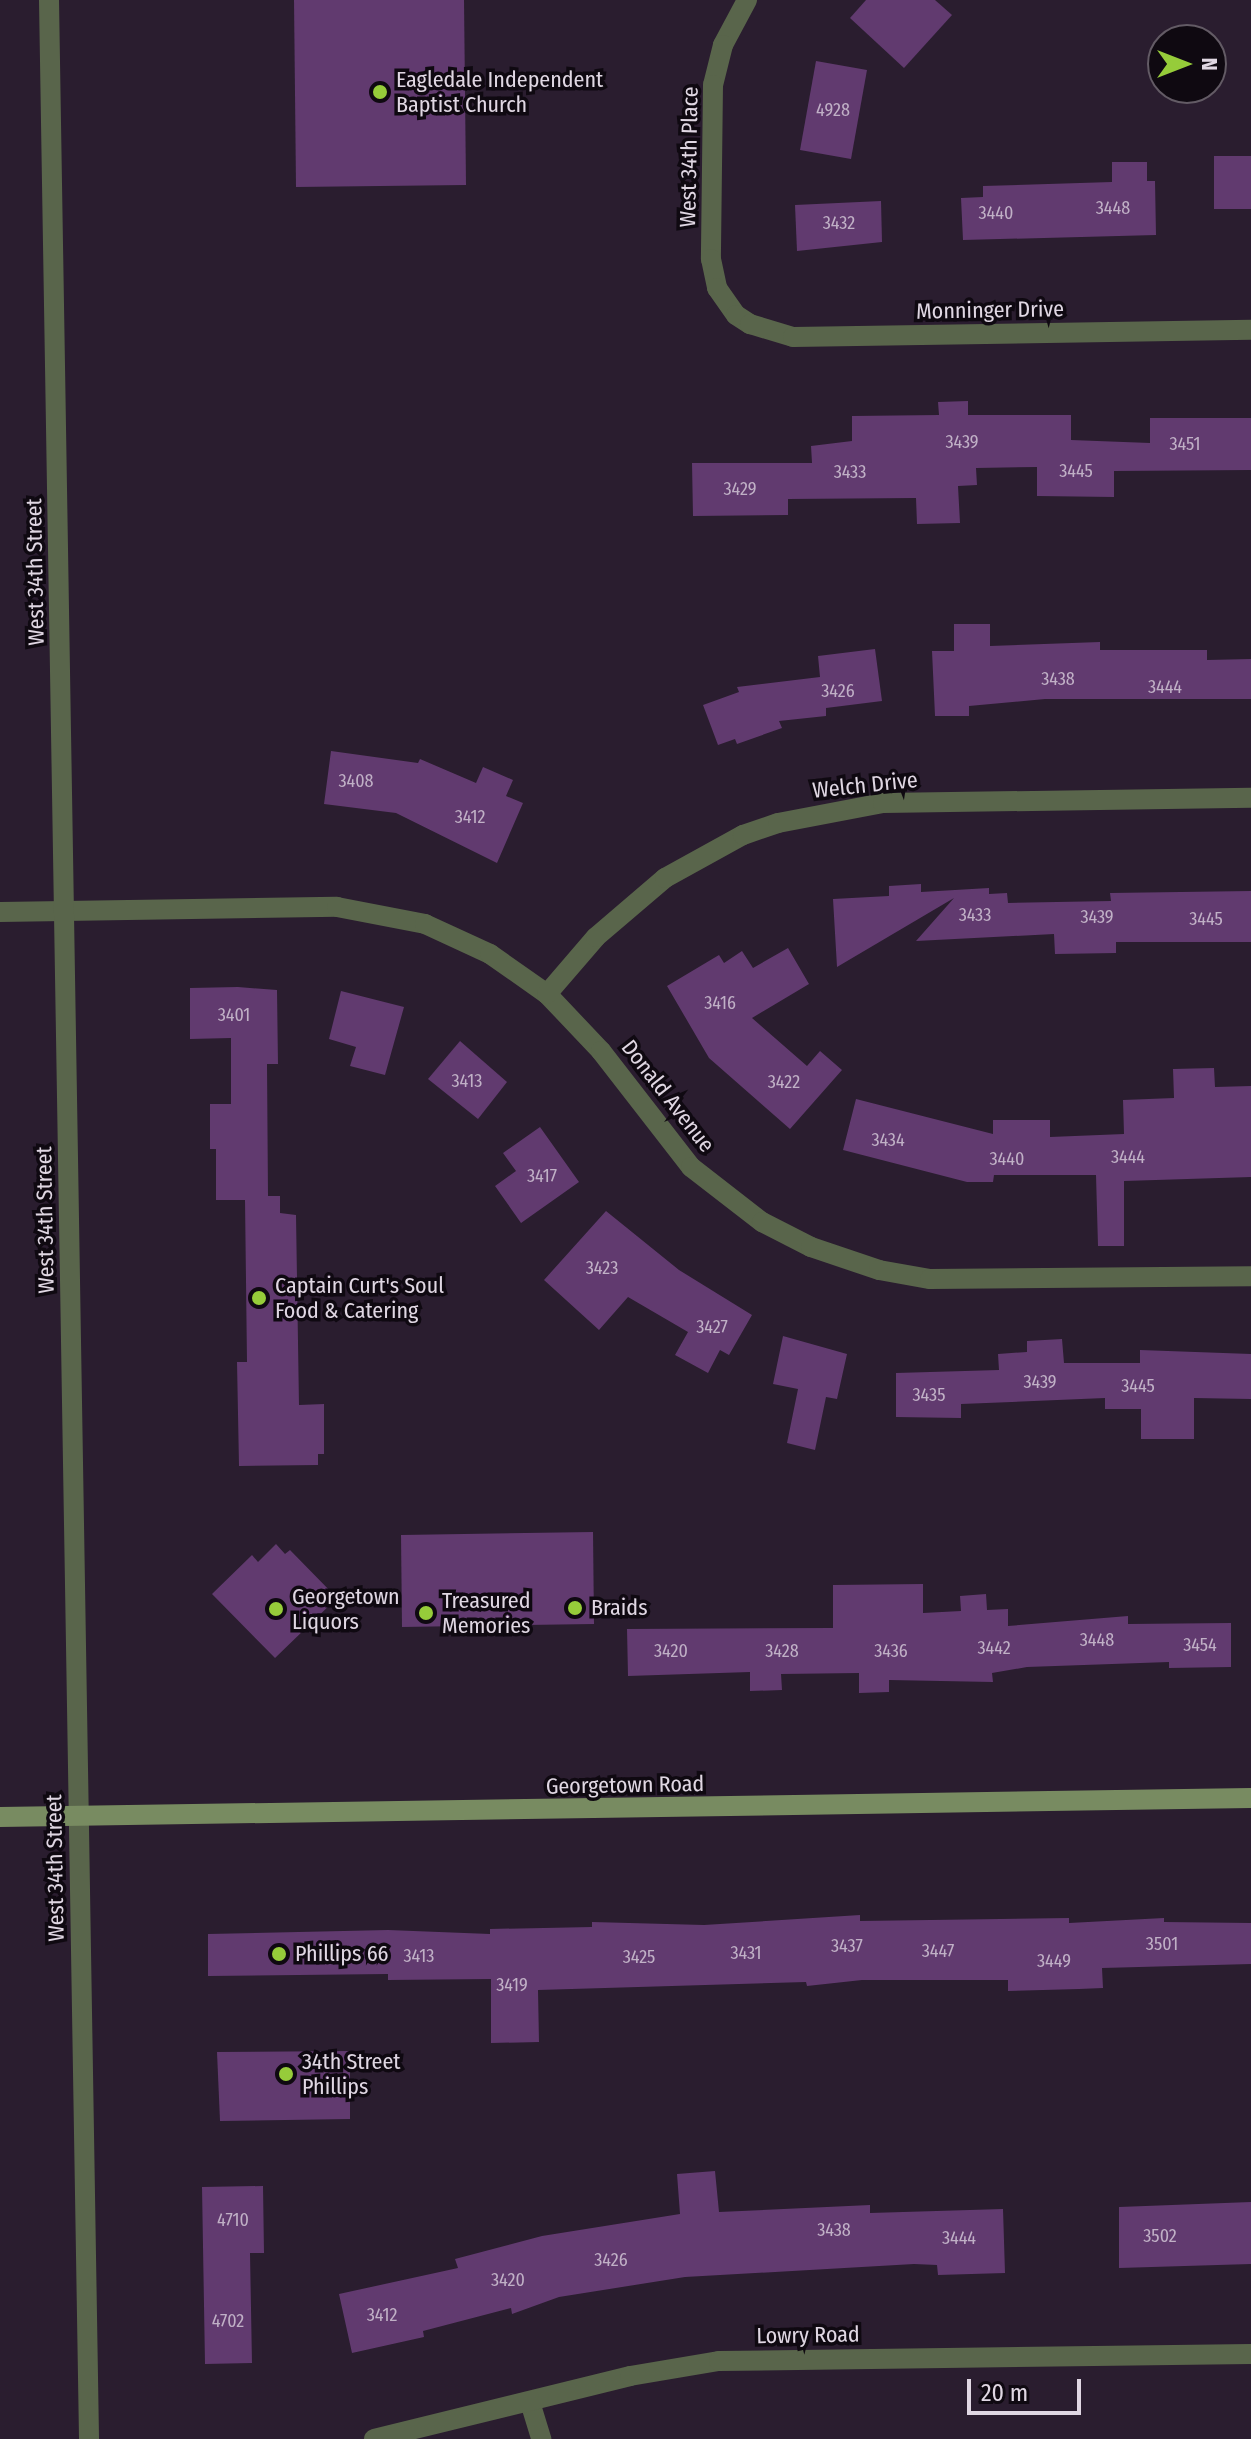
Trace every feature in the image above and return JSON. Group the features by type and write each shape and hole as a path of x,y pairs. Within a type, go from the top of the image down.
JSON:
{"main road":[{"name":"Georgetown Road","path":"0,1817 1251,1798"}],"street":[{"name":"West 34th Street","path":"49,0 89,2439"},
{"name":"West 34th Place","path":"736,315 717,288 712,270 712,95 719,57 747,0"},
{"name":"Monninger Drive","path":"736,315 762,331 793,337 1251,330"},
{"name":"Welch Drive","path":"547,994 596,937 665,878 743,835 778,823 883,803 1251,798"},
{"name":"Donald Avenue","path":"65,911 299,906 391,915 490,954 547,994 601,1051 691,1167 762,1222 828,1253 896,1274 968,1282 1251,1276"},
{"path":"0,912 65,911"},
{"name":"Lowry Road","path":"374,2439 656,2370 719,2361 1251,2354"},
{"path":"530,2402 541,2439"}],"building":[{"name":"Eagledale Independent Baptist Church","path":"294,0 464,0 466,185 296,187"},
{"path":"866,0 935,0 952,15 904,68 850,18"},
{"path":"816,61 867,70 851,159 800,150"},
{"path":"1214,156 1251,156 1251,209 1214,209"},
{"path":"1112,162 1147,162 1147,181 1155,181 1156,235 963,240 961,198 983,197 983,186 1112,182"},
{"path":"881,201 882,242 797,251 795,205"},
{"path":"968,401 968,415 1071,415 1071,440 1150,443 1150,418 1251,418 1251,470 1114,471 1114,497 1037,496 1037,467 976,468 977,485 958,486 960,523 917,524 916,498 788,499 788,515 693,516 692,463 812,463 811,446 852,441 852,416 939,415 938,402"},
{"path":"954,624 990,624 990,646 1100,642 1100,650 1207,650 1207,660 1251,659 1251,699 1045,699 969,706 969,716 935,716 932,651 954,651"},
{"path":"875,649 882,701 826,708 826,716 779,721 782,728 737,744 735,739 718,745 703,705 739,692 737,687 820,677 818,656"},
{"path":"331,751 418,763 420,759 476,783 483,767 513,780 506,796 523,803 497,863 396,813 324,804"},
{"path":"921,884 921,892 989,888 989,894 1007,893 1008,903 1111,901 1110,893 1251,891 1251,942 1116,942 1116,953 1055,954 1054,934 916,941 954,898 837,967 833,899 889,896 889,886"},
{"path":"788,948 809,984 752,1018 807,1066 820,1051 842,1070 790,1129 709,1058 667,986 719,955 724,963 742,951 753,968"},
{"path":"190,988 277,990 278,1064 267,1064 268,1196 280,1196 280,1213 296,1215 299,1405 324,1404 324,1454 318,1454 318,1465 239,1466 237,1362 247,1362 245,1200 216,1200 216,1149 210,1149 210,1104 231,1104 231,1038 190,1039"},
{"path":"341,991 404,1007 385,1075 350,1066 356,1047 329,1039"},
{"path":"460,1041 507,1082 478,1119 428,1079"},
{"path":"1214,1068 1215,1087 1251,1086 1251,1177 1124,1181 1124,1246 1098,1246 1096,1175 994,1175 993,1182 967,1182 843,1150 856,1099 993,1134 993,1120 1050,1120 1050,1137 1124,1134 1123,1100 1174,1098 1173,1069"},
{"path":"540,1127 579,1182 521,1223 495,1186 516,1171 503,1153"},
{"path":"606,1211 679,1270 752,1315 729,1355 720,1350 708,1373 675,1355 688,1332 628,1297 599,1330 544,1280"},
{"path":"783,1336 847,1354 837,1399 826,1397 815,1450 787,1443 798,1389 773,1384"},
{"path":"1062,1339 1064,1363 1140,1363 1140,1350 1251,1354 1251,1399 1194,1398 1194,1439 1141,1439 1141,1409 1105,1409 1105,1398 961,1404 961,1418 896,1417 896,1373 999,1370 998,1354 1027,1352 1027,1341"},
{"path":"593,1532 594,1624 402,1627 401,1535"},
{"name":"Georgetown Liquors","path":"276,1544 285,1554 290,1550 337,1598 275,1658 212,1594 252,1555 258,1562"},
{"path":"923,1584 923,1613 961,1611 960,1596 986,1594 987,1610 1008,1609 1008,1626 1128,1616 1128,1624 1231,1623 1231,1667 1169,1668 1169,1662 1027,1667 992,1673 993,1682 889,1680 889,1692 859,1693 859,1673 781,1674 782,1690 750,1691 750,1672 628,1676 627,1629 833,1628 833,1585"},
{"path":"860,1915 860,1921 1069,1918 1069,1923 1164,1918 1164,1922 1251,1923 1251,1964 1102,1968 1103,1988 1079,1989 1008,1991 1008,1980 862,1980 807,1986 806,1982 538,1990 539,2042 491,2043 491,1979 388,1980 388,1974 208,1976 208,1934 388,1930 490,1934 490,1929 592,1927 592,1922 704,1925"},
{"path":"350,2051 350,2119 220,2121 217,2052"},
{"path":"715,2171 719,2212 870,2205 870,2213 1003,2209 1005,2273 938,2275 937,2265 914,2264 685,2277 559,2297 512,2314 511,2308 423,2331 424,2337 352,2353 339,2294 458,2268 455,2259 542,2236 680,2214 677,2174"},
{"path":"263,2186 264,2253 250,2253 252,2363 205,2364 202,2187"},
{"path":"1251,2202 1251,2264 1119,2268 1119,2207"}],"place":[{"name":"Eagledale Independent Baptist Church","path":"380,92"},
{"name":"Captain Curt's Soul Food & Catering","path":"259,1298"},
{"name":"Braids","path":"575,1608"},
{"name":"Georgetown Liquors","path":"276,1609"},
{"name":"Treasured Memories","path":"426,1613"},
{"name":"Phillips 66","path":"279,1954"},
{"name":"34th Street Phillips","path":"286,2074"}]}
